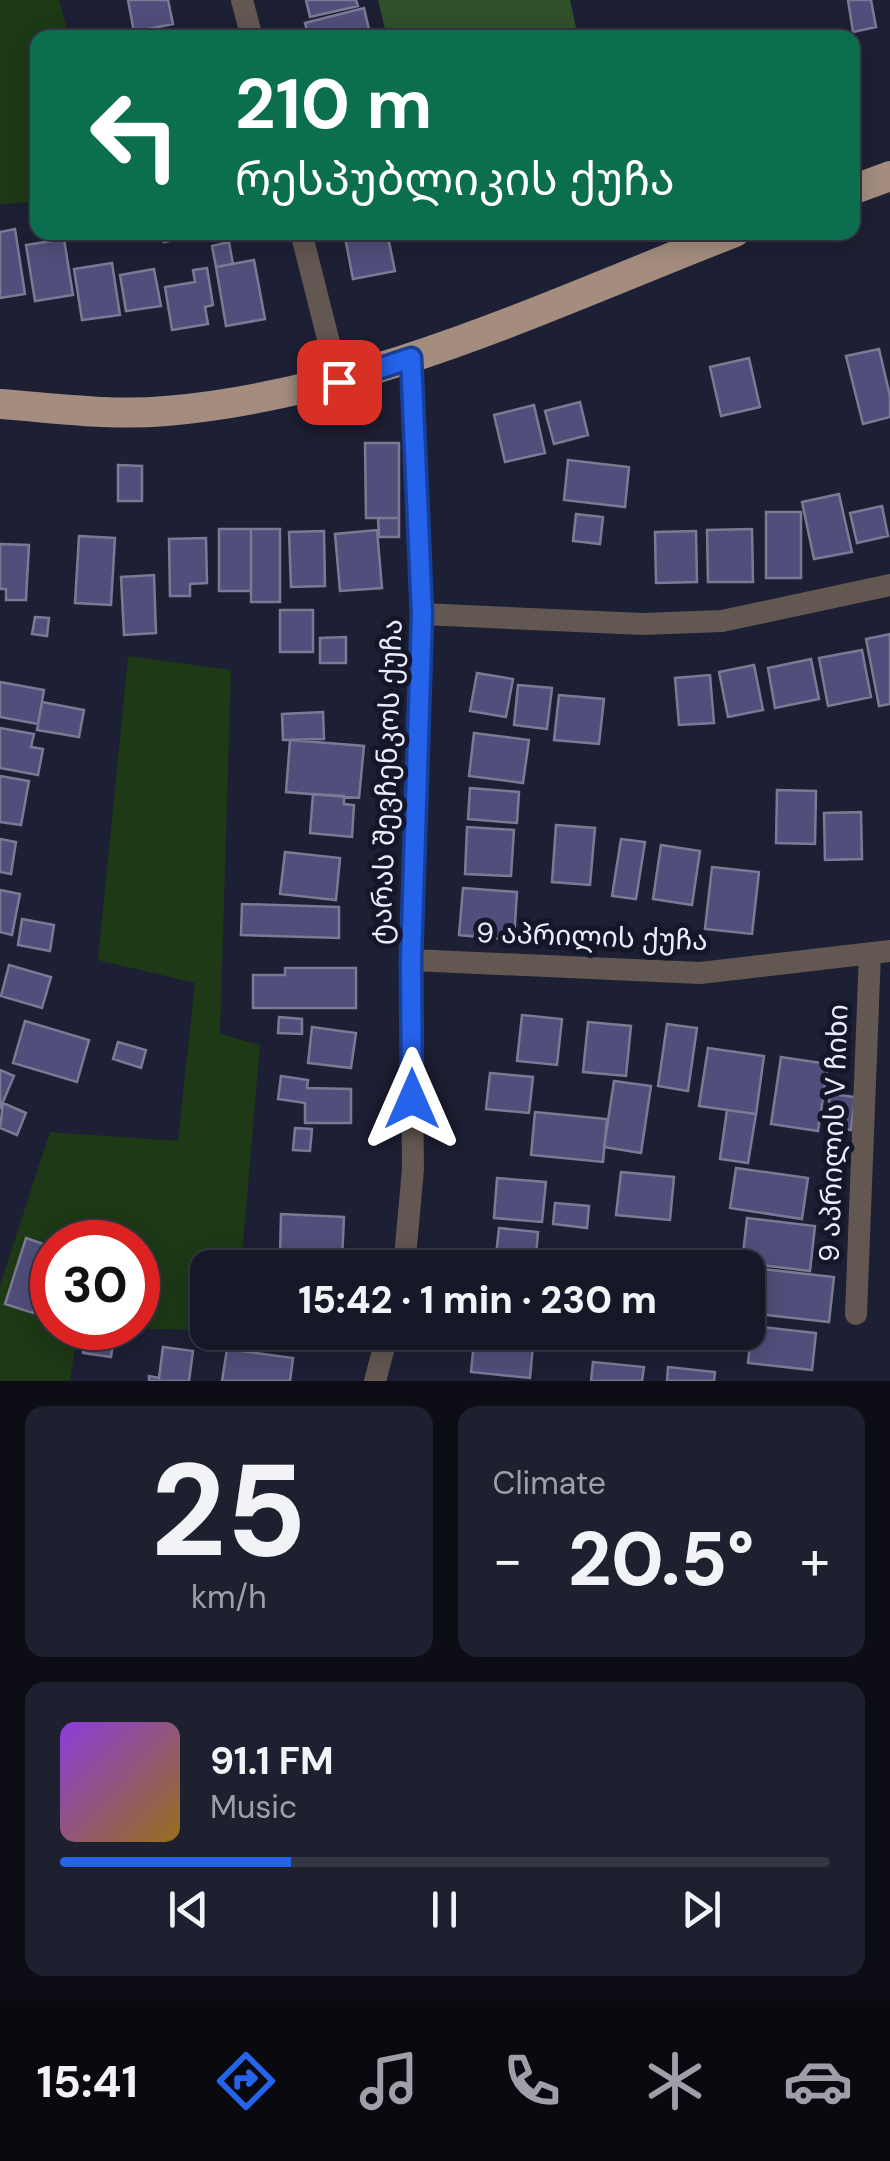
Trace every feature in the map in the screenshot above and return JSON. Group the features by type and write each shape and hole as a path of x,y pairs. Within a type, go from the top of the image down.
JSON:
{"main road":[{"path":"860,187 890,176"},
{"path":"0,404 101,412 164,412 277,397 411,358 714,240"}],"street":[{"path":"242,0 250,30"},
{"path":"303,240 339,382"},
{"name":"ტარას შევჩენკოს ქუჩა","path":"405,1250 412,1169 411,960 422,614 411,358"},
{"path":"422,614 643,624 722,620 890,585"},
{"name":"9 აპრილის ქუჩა","path":"411,960 700,974 880,952"},
{"name":"9 აპრილის V ჩიხი","path":"856,1314 880,952"},
{"path":"375,1381 383,1350"}],"green space":[{"path":"0,0 59,0 67,30 30,30 30,202 0,204"},
{"path":"378,0 570,0 576,30 385,30"},
{"path":"128,656 231,670 220,1034 260,1045 242,1250 190,1250 190,1330 160,1329 160,1220 30,1220 30,1350 75,1350 70,1381 0,1381 0,1285 50,1132 178,1141 195,983 98,960"}],"building":[{"path":"128,0 168,0 173,24 134,30"},
{"path":"306,0 356,0 358,6 310,17"},
{"path":"848,0 871,0 876,27 853,30"},
{"path":"364,8 369,30 307,30 305,23"},
{"path":"15,229 25,294 0,298 0,232"},
{"path":"64,240 73,295 35,301 26,245"},
{"path":"346,240 389,240 395,271 353,279"},
{"path":"229,242 233,264 216,267 212,246"},
{"path":"254,260 265,319 226,326 216,267"},
{"path":"112,263 120,315 82,320 74,269"},
{"path":"207,268 213,305 205,307 208,324 172,330 165,287 195,282 193,270"},
{"path":"154,269 161,306 126,311 120,275"},
{"path":"879,349 890,396 890,417 863,424 846,356"},
{"path":"749,358 760,407 721,416 710,367"},
{"path":"580,402 588,435 554,444 545,411"},
{"path":"534,405 545,453 505,462 494,415"},
{"path":"365,443 399,443 399,518 366,518"},
{"path":"568,460 629,467 625,507 564,500"},
{"path":"118,465 142,466 142,501 118,501"},
{"path":"839,494 852,552 814,559 802,502"},
{"path":"882,506 888,536 857,543 850,513"},
{"path":"766,512 801,512 801,578 766,578"},
{"path":"576,514 603,517 600,544 573,541"},
{"path":"378,518 399,518 399,537 379,537"},
{"path":"219,529 251,529 251,591 219,591"},
{"path":"251,529 280,529 280,602 251,602"},
{"path":"752,529 753,582 708,582 707,530"},
{"path":"377,530 382,588 340,591 335,534"},
{"path":"324,531 325,586 291,587 289,532"},
{"path":"696,531 697,582 656,583 655,532"},
{"path":"79,536 115,538 111,605 75,603"},
{"path":"206,538 207,583 190,584 190,596 170,596 169,539"},
{"path":"0,544 29,545 26,600 6,600 6,589 0,589"},
{"path":"154,575 156,633 124,635 121,577"},
{"path":"280,610 313,610 313,652 280,652"},
{"path":"35,617 49,618 47,636 32,634"},
{"path":"890,634 890,704 879,706 866,639"},
{"path":"346,637 346,663 320,663 320,638"},
{"path":"862,650 871,697 828,706 819,658"},
{"path":"811,659 819,699 775,708 768,668"},
{"path":"754,665 763,710 728,717 719,672"},
{"path":"477,673 513,679 506,717 470,711"},
{"path":"710,675 714,723 679,725 675,678"},
{"path":"0,682 44,690 38,724 0,717"},
{"path":"518,685 552,688 547,729 514,725"},
{"path":"559,695 604,699 599,744 554,740"},
{"path":"42,702 84,710 79,737 37,730"},
{"path":"323,712 324,739 283,740 282,714"},
{"path":"0,728 34,734 31,747 43,749 38,775 0,768"},
{"path":"474,733 529,740 523,783 469,776"},
{"path":"290,740 364,746 359,798 286,792"},
{"path":"0,776 29,781 21,825 0,822"},
{"path":"470,788 519,792 517,823 468,819"},
{"path":"777,790 816,791 815,844 776,843"},
{"path":"313,794 344,796 344,804 354,805 352,837 310,833"},
{"path":"861,812 862,859 825,860 824,813"},
{"path":"556,825 595,828 590,885 552,882"},
{"path":"467,827 514,830 511,876 465,874"},
{"path":"0,839 16,842 11,874 0,872"},
{"path":"621,839 645,842 636,899 612,896"},
{"path":"661,845 700,851 692,905 653,899"},
{"path":"285,852 340,858 336,900 280,894"},
{"path":"712,867 759,872 752,934 705,929"},
{"path":"463,888 517,892 514,940 459,935"},
{"path":"0,890 20,894 12,935 0,932"},
{"path":"242,904 339,907 339,938 241,935"},
{"path":"22,919 54,925 50,951 18,945"},
{"path":"9,965 51,977 42,1008 1,996"},
{"path":"285,968 356,968 356,1008 253,1008 253,975 285,975"},
{"path":"522,1015 562,1019 557,1065 517,1061"},
{"path":"279,1017 302,1019 302,1034 278,1033"},
{"path":"25,1021 89,1040 77,1082 13,1063"},
{"path":"588,1022 631,1026 626,1076 583,1072"},
{"path":"667,1024 697,1028 688,1091 658,1086"},
{"path":"312,1027 356,1033 351,1068 308,1063"},
{"path":"118,1042 146,1050 141,1068 113,1059"},
{"path":"708,1048 764,1056 756,1114 699,1106"},
{"path":"781,1057 828,1064 818,1131 771,1124"},
{"path":"0,1070 14,1076 0,1109"},
{"path":"490,1073 533,1077 529,1113 486,1109"},
{"path":"281,1076 308,1080 307,1088 351,1089 351,1123 305,1123 305,1103 278,1099"},
{"path":"614,1081 651,1086 641,1153 604,1147"},
{"path":"830,1094 855,1097 851,1130 826,1127"},
{"path":"3,1103 26,1113 17,1135 0,1128"},
{"path":"727,1110 756,1114 748,1163 720,1159"},
{"path":"535,1112 607,1119 603,1162 531,1155"},
{"path":"295,1128 312,1129 310,1151 293,1150"},
{"path":"736,1168 808,1178 802,1219 730,1208"},
{"path":"621,1172 674,1177 670,1220 616,1215"},
{"path":"497,1178 546,1182 542,1222 494,1218"},
{"path":"555,1203 589,1206 587,1228 553,1224"},
{"path":"281,1214 344,1217 342,1250 280,1250"},
{"path":"747,1218 815,1226 810,1271 765,1266 765,1250 743,1250"},
{"path":"499,1228 538,1232 536,1250 497,1250"},
{"path":"26,1238 30,1239 30,1312 5,1304"},
{"path":"765,1269 834,1277 829,1322 765,1315"},
{"path":"765,1327 816,1333 812,1370 748,1363 749,1350 765,1350"},
{"path":"163,1347 193,1351 189,1381 149,1381 149,1376 159,1378"},
{"path":"83,1350 112,1350 111,1357 83,1353"},
{"path":"227,1350 293,1358 290,1381 222,1381"},
{"path":"473,1350 533,1350 530,1378 471,1372"},
{"path":"593,1362 644,1367 642,1381 591,1381"},
{"path":"668,1367 715,1372 714,1381 667,1381"}],"route":[{"path":"339,382 411,358 422,614 411,960 412,1099"}]}
